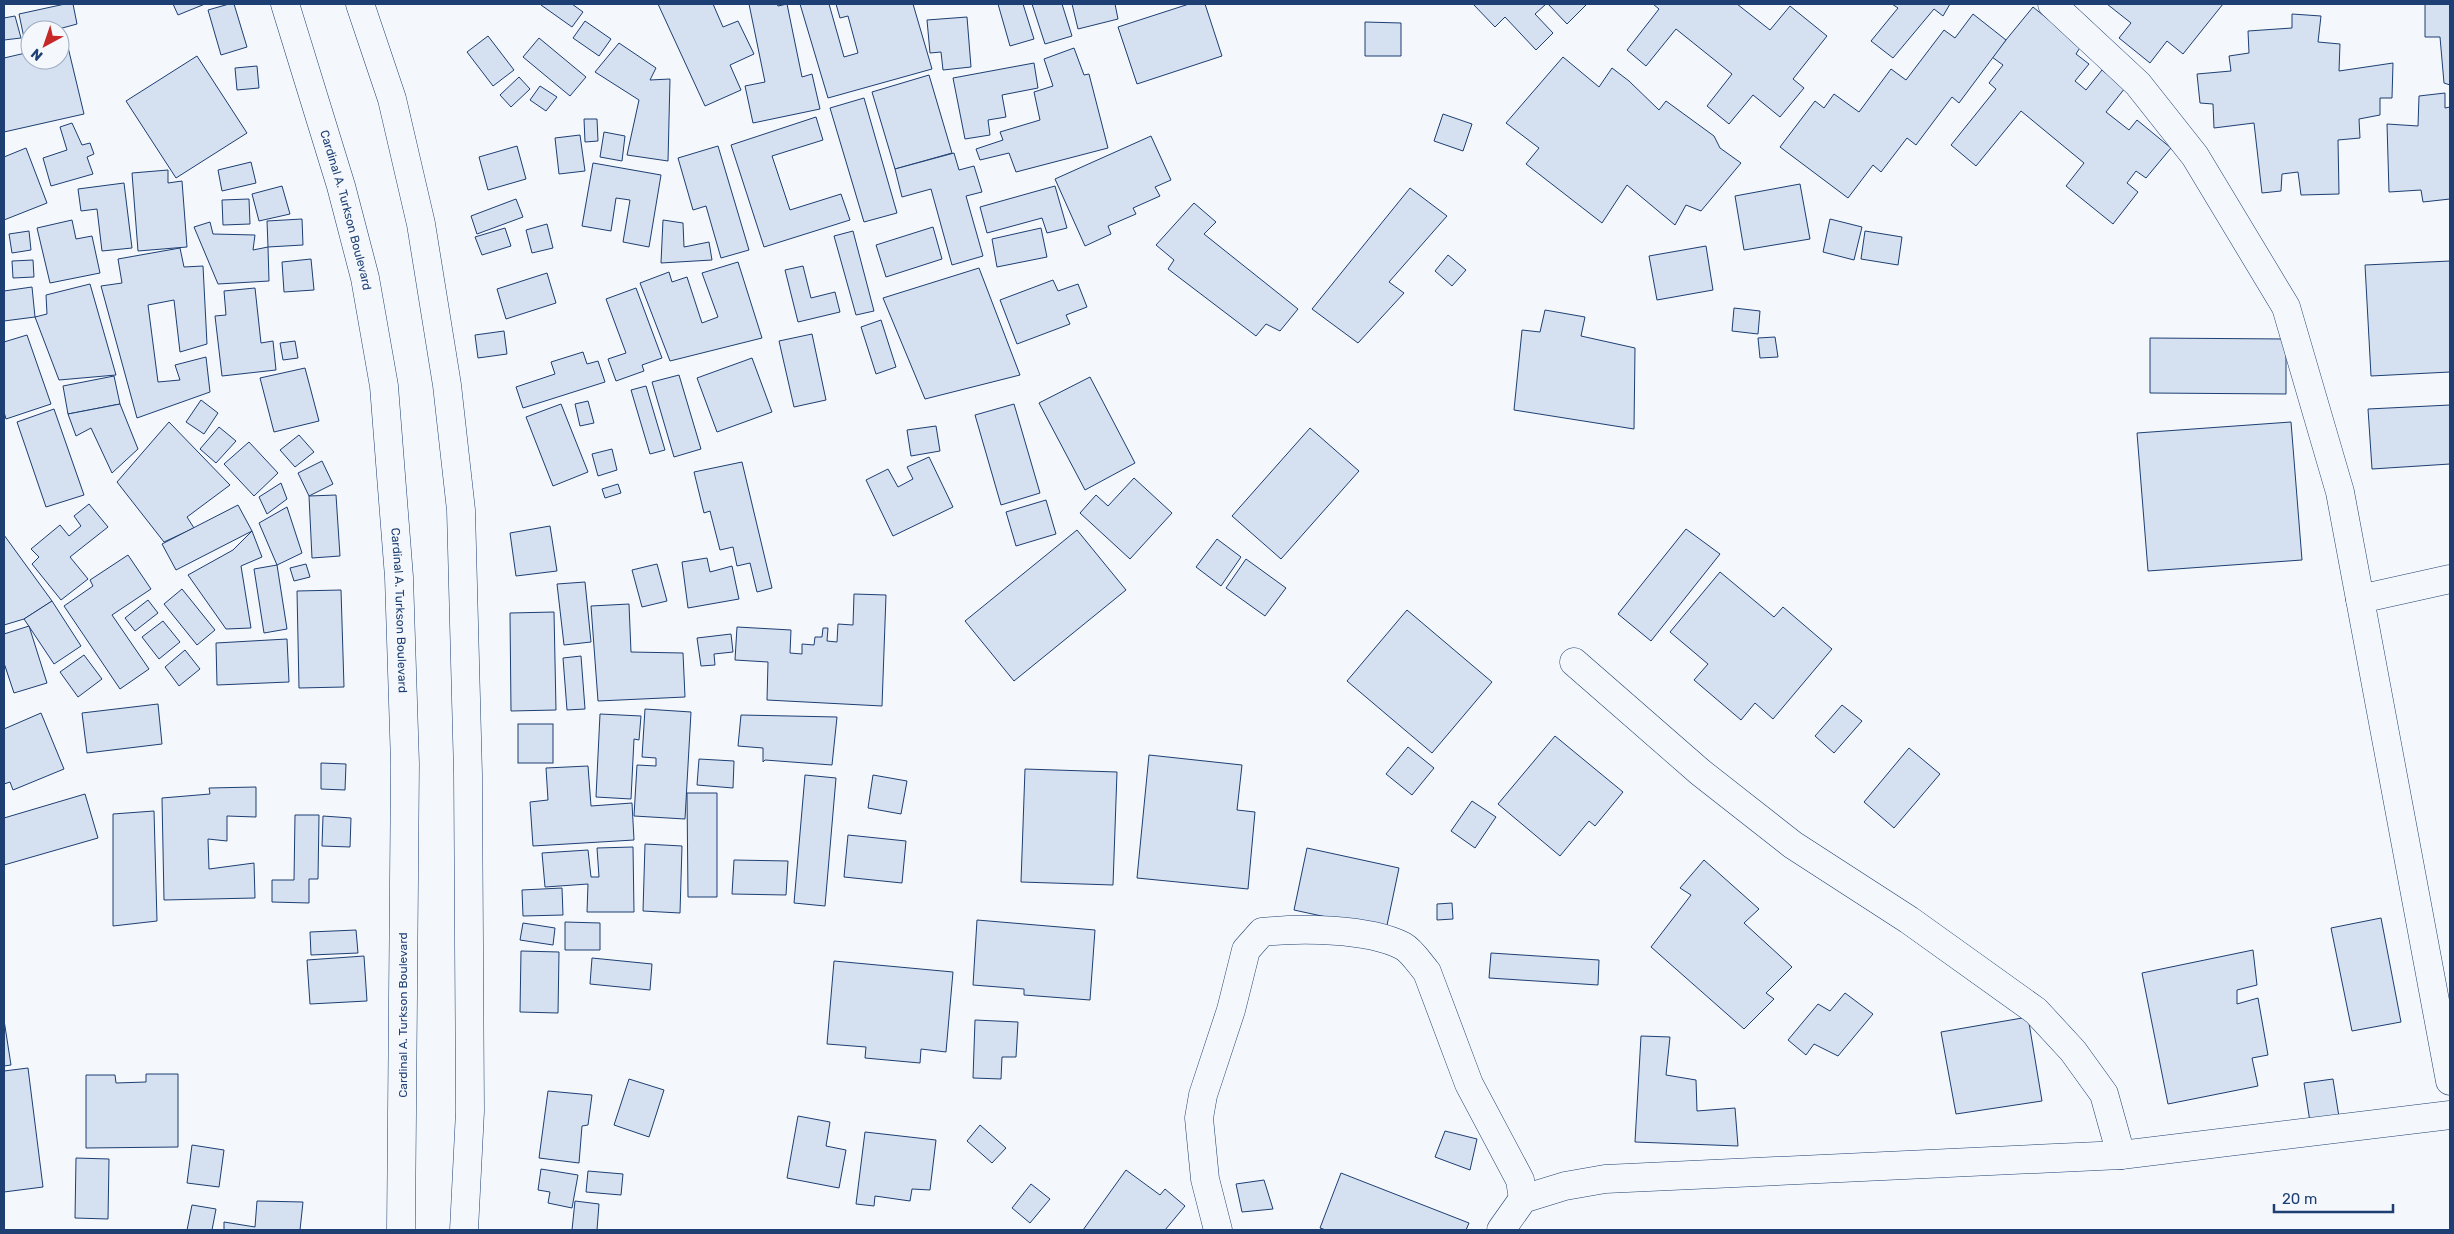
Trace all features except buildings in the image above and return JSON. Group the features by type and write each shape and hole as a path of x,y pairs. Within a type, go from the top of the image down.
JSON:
{"street":[{"name":"Cardinal A. Turkson Boulevard","path":"285,4 341,186 365,278 384,386 399,577 405,764 401,1230"},
{"path":"360,4 392,99 421,224 446,385 461,510 468,784 470,1111 464,1230"},
{"path":"2052,4 2138,84 2194,156 2286,307 2340,492 2450,1081"},
{"path":"2360,599 2450,579"},
{"path":"1574,662 1700,772 1792,845 1909,920 2036,1011 2073,1051 2104,1094 2121,1154"},
{"path":"1218,1230 1204,1179 1200,1110 1203,1095 1231,1010 1246,950 1262,932 1270,931 1304,929 1348,933 1382,939 1405,947 1427,972 1469,1084 1520,1180 1522,1199"},
{"path":"1501,1230 1522,1199 1565,1186 1606,1180 2121,1154 2450,1115"}]}
